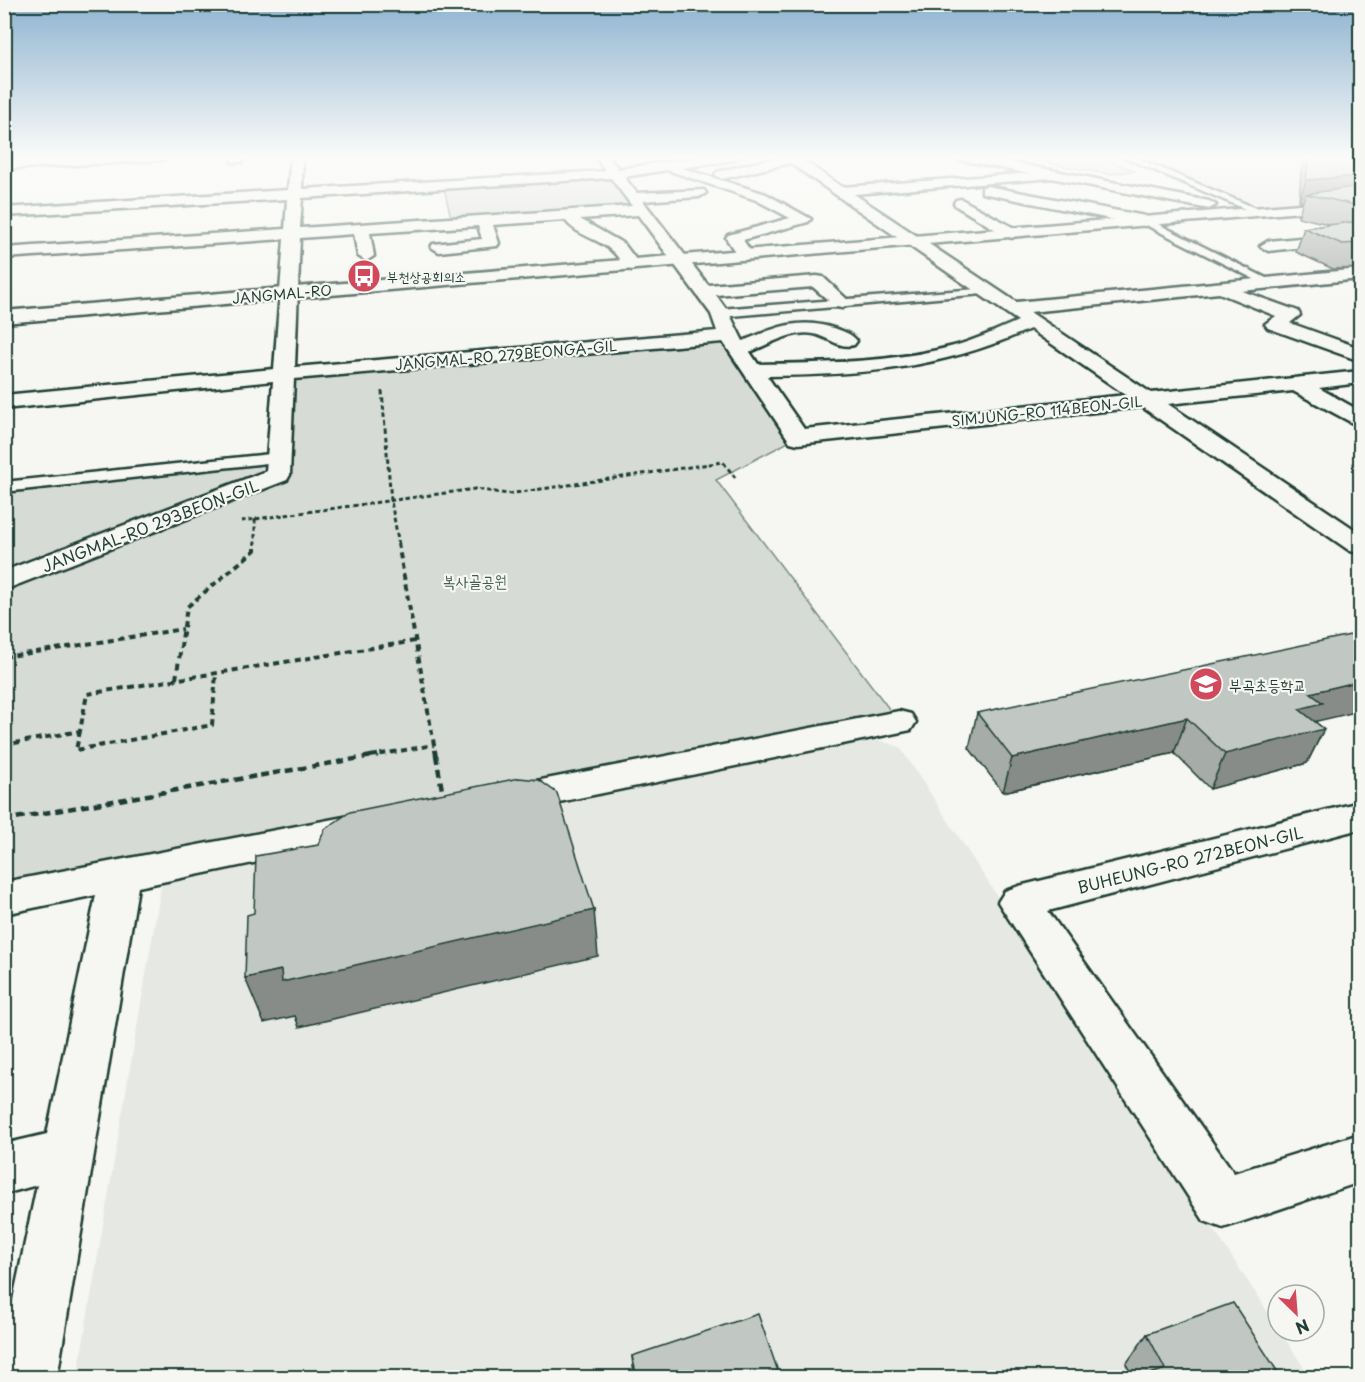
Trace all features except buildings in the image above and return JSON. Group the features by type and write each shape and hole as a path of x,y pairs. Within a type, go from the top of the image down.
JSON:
{"street":[{"name":"JANGMAL-RO 293BEON-GIL","path":"4,582 278,475 293,220"},
{"path":"4,253 477,220"},
{"path":"439,247 491,243 484,220"},
{"path":"574,220 577,225 618,247 632,265"},
{"path":"648,220 720,313 734,343 752,370 830,369 916,359 962,350 1040,325 1068,326"},
{"path":"745,255 734,238 798,220"},
{"path":"886,220 1360,544"},
{"path":"992,220 1012,232"},
{"name":"JANGMAL-RO","path":"4,317 1150,220"},
{"path":"1268,246 1356,238 1286,220"},
{"path":"361,229 366,256"},
{"path":"1015,308 1360,274"},
{"path":"1326,277 1360,293"},
{"path":"703,291 817,281 842,303"},
{"path":"1220,288 1291,315 1275,324 1360,355"},
{"name":"JANGMAL-RO 279BEONGA-GIL","path":"284,374 734,343 797,326 824,329 847,341"},
{"name":"SIMJUNG-RO 114BEON-GIL","path":"752,370 798,437 1360,377"},
{"path":"4,402 284,374"},
{"path":"1297,384 1360,420"},
{"path":"446,811 898,722"},
{"name":"BUHEUNG-RO 272BEON-GIL","path":"1360,816 1019,902 1223,1202 1360,1158"},
{"path":"4,898 399,820"},
{"path":"27,1377 120,875"},
{"path":"4,1169 68,1153"}],"lane":[{"name":"JANGMAL-RO","path":"1144,221 1270,283"},
{"path":"720,313 990,291"},
{"name":"JANGMAL-RO 293BEON-GIL","path":"4,488 279,458"}],"path":[{"path":"380,366 391,501 446,811"},
{"path":"231,523 475,489 508,494 723,462 737,480"},
{"path":"176,679 187,607 255,550 254,485"},
{"path":"4,657 183,628"},
{"path":"216,673 212,725 76,750 87,694 176,679 415,641"},
{"path":"4,745 80,731"},
{"path":"4,820 434,745"}],"shaded area":[{"path":"868,737 900,747 1266,1309 1266,1343 1288,1343 1310,1377 77,1378 162,881"}],"green space":[{"name":"복사골공원","path":"729,336 798,437 716,480 899,722 5,899 5,581 278,475 284,374"},
{"path":"273,461 267,476 5,576 5,491"}],"place":[{"name":"부천상공회의소","path":"364,276"},
{"name":"부곡초등학교","path":"1206,684"}]}
